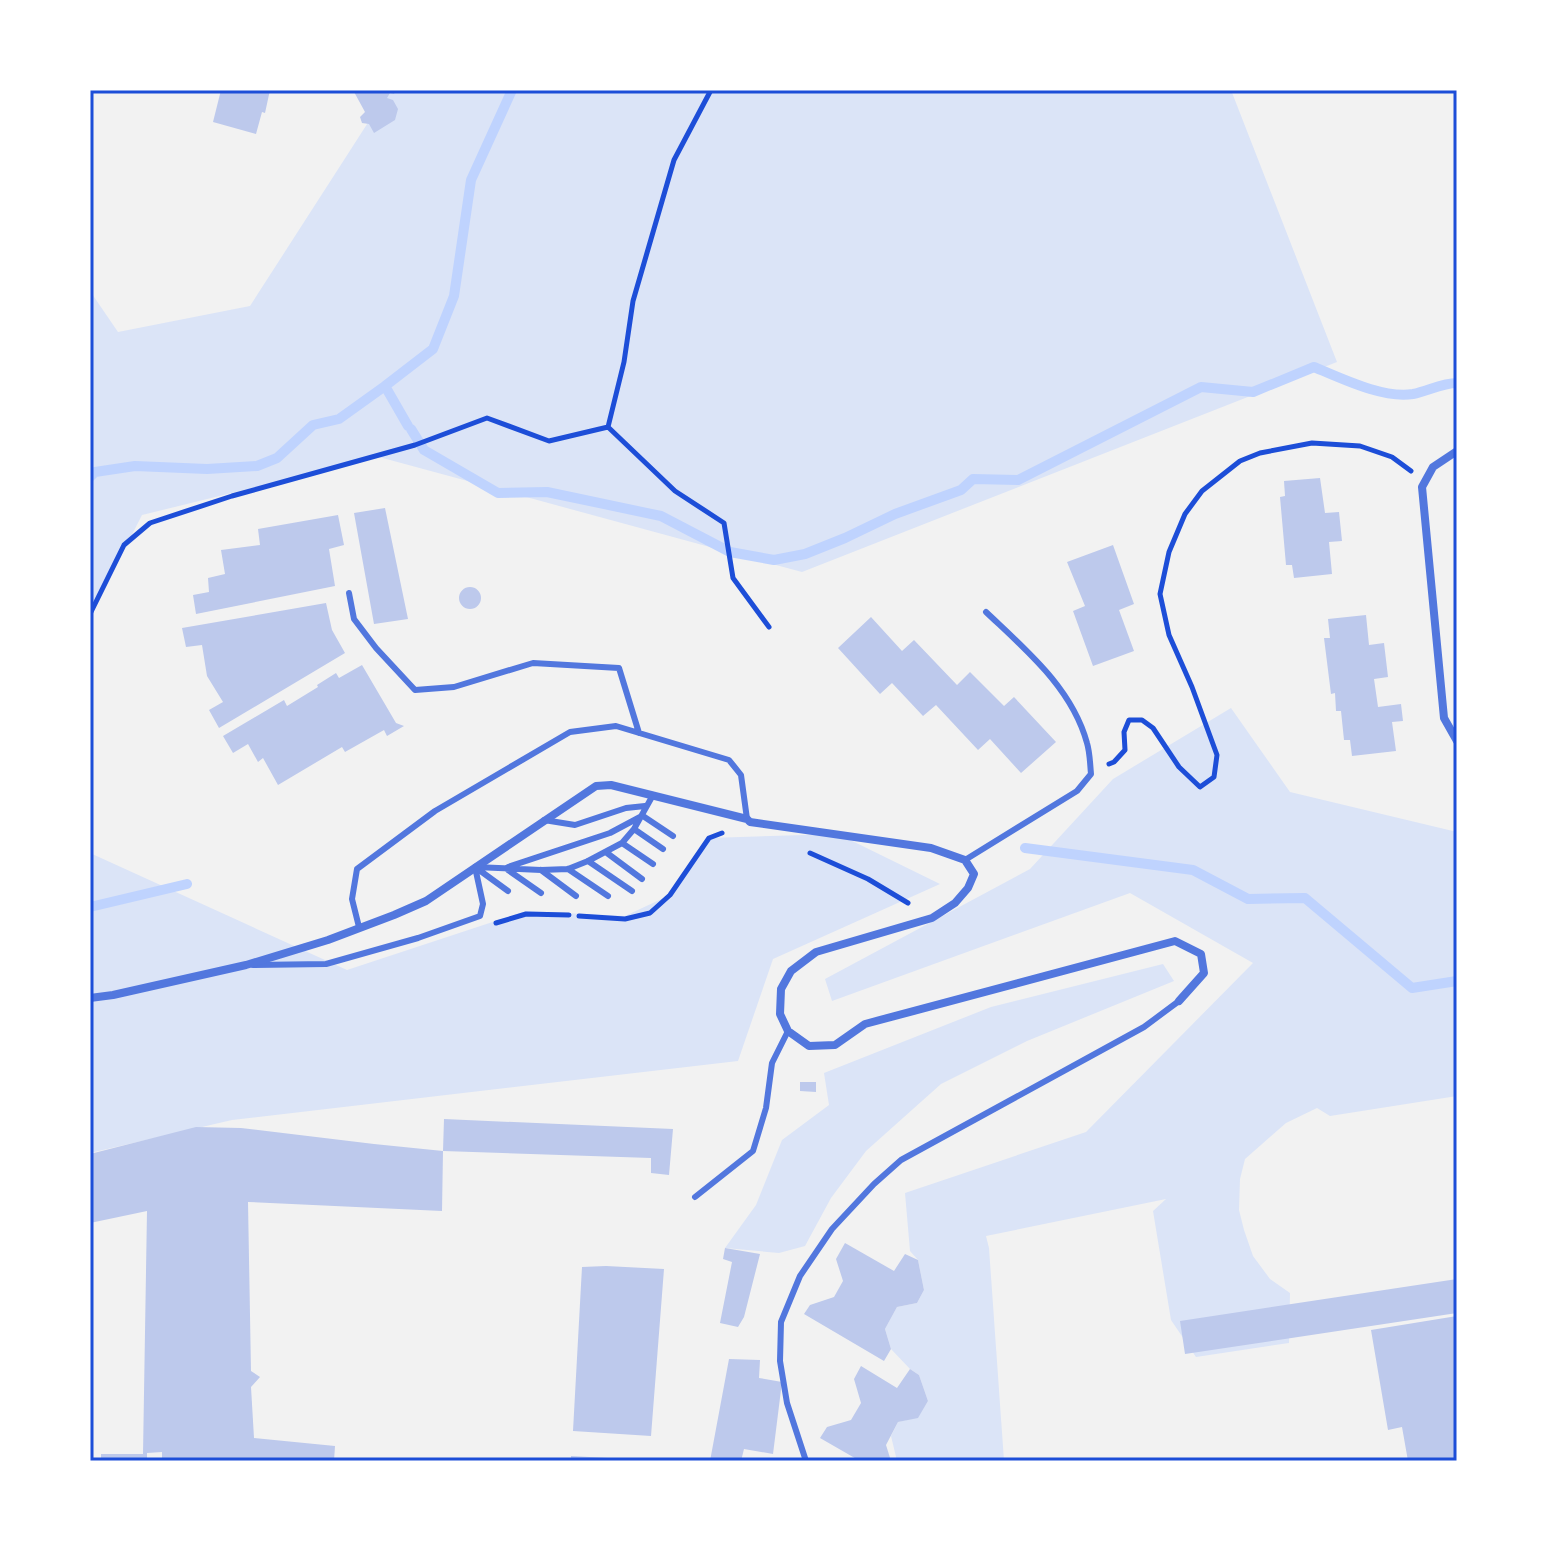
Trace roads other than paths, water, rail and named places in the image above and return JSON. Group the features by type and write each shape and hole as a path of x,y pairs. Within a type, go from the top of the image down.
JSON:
{"street":[{"path":"1457,451 1433,467 1422,487 1444,718 1457,741"},
{"path":"90,998 246,965 328,940 394,915 426,901 596,786 611,785 749,820 931,848 965,860 974,874 968,888 955,903 932,918 816,952 791,971 781,989 780,1014 788,1031 809,1046 835,1045 865,1024 1175,941 1201,954 1204,973 1179,1001"}],"lane":[{"path":"349,593 354,619 415,690 454,687 533,663 619,668 639,733"},
{"path":"965,860 1077,791 1091,774 1087,744 1073,708 1043,667 986,612"},
{"path":"359,927 352,899 357,869 435,811 570,732 616,726 729,760 741,775 749,820"},
{"path":"475,867 568,869 588,861 622,843 643,816 645,806 653,795"},
{"path":"544,820 575,825 626,808 645,806"},
{"path":"643,816 673,836"},
{"path":"505,868 598,838 643,816"},
{"path":"634,829 663,849"},
{"path":"622,843 653,864"},
{"path":"607,853 642,879"},
{"path":"588,861 632,891"},
{"path":"475,867 508,891"},
{"path":"246,965 326,964 403,943 480,916 483,904 475,867"},
{"path":"505,868 541,893"},
{"path":"568,869 608,896"},
{"path":"541,870 576,896"},
{"path":"806,1461 787,1403 780,1361 781,1322 800,1276 832,1229 901,1160 1144,1027 1179,1001"},
{"path":"695,1197 753,1151 766,1108 772,1063 788,1031"}],"waterway":[{"path":"385,386 433,349 454,296 471,180 512,90"},
{"path":"411,429 424,450 498,493 547,492 661,516 730,552 774,560 805,554 845,538 895,514 961,490 973,479 1018,480 1201,387 1253,392 1314,367 1362,386 1401,395 1457,383"},
{"path":"90,477 95,472 135,466 207,469 257,466 277,458 313,425 339,419 385,386 408,426"},
{"path":"1025,848 1193,870 1248,899 1305,898 1412,988 1457,981"},
{"path":"90,907 187,884"}]}
